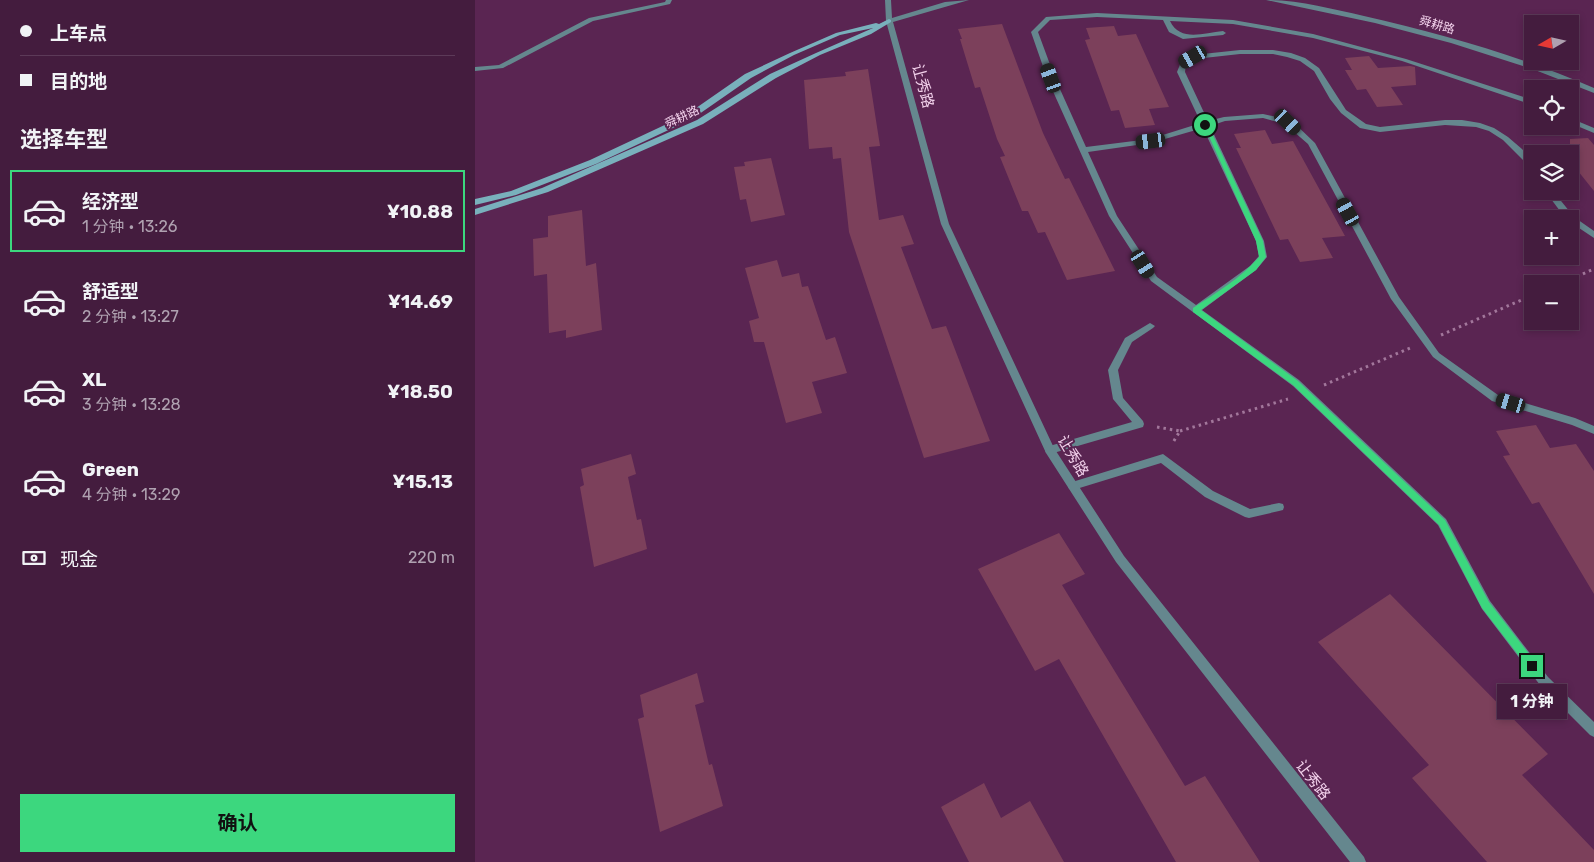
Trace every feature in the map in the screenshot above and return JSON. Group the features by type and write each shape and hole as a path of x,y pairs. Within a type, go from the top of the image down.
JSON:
{"main road":[{"name":"舜耕路","path":"475,202 513,193 593,162 689,117 748,76 792,54 838,34 889,21"},
{"name":"舜耕路","path":"475,212 545,190 700,122 773,76 818,54 869,33 889,21"}],"street":[{"path":"475,69 501,67 591,19 668,3 669,0"},
{"name":"让秀路","path":"888,0 889,21 945,224 1051,450 1120,559 1359,862"},
{"name":"舜耕路","path":"889,21 945,4 967,0"},
{"name":"舜耕路","path":"1269,0 1331,10 1438,37 1513,60 1594,91"},
{"path":"1524,99 1404,60 1313,36 1233,22 1097,15 1048,18 1033,32 1082,150 1113,216 1153,279 1296,383 1442,522 1486,605 1544,681 1594,731"},
{"path":"1165,18 1171,31 1183,37 1223,33"},
{"path":"1195,310 1238,281 1263,257 1260,241 1181,72 1183,63 1193,57 1275,51 1291,55 1315,68 1343,114 1357,123 1374,129 1455,121 1477,124 1507,139 1524,158"},
{"path":"1082,150 1151,141 1224,119 1263,116 1288,122 1311,143 1395,300 1436,355 1495,398 1575,422 1594,430"},
{"path":"1579,124 1594,131"},
{"path":"1556,200 1571,219 1594,235"},
{"path":"1051,450 1139,424 1118,399 1113,370 1128,340 1150,326"},
{"path":"1073,486 1163,458 1209,494 1249,514 1279,507"}],"path":[{"path":"1579,275 1594,269"},
{"path":"1139,424 1180,431 1306,393"},
{"path":"1163,458 1180,431"}],"building":[{"path":"1002,24 1043,133 1065,179 1069,178 1115,271 1067,280 1045,232 1038,233 1028,211 1022,211 1000,157 1005,156 997,139 980,87 975,88 958,29"},
{"path":"1114,26 1118,36 1136,34 1169,107 1149,109 1155,125 1125,128 1119,110 1111,111 1085,40 1090,39 1086,28"},
{"path":"1369,56 1378,68 1415,67 1416,85 1391,87 1403,105 1377,107 1366,89 1357,90 1345,70 1352,70 1345,58"},
{"path":"868,69 880,146 869,147 879,220 903,215 914,244 901,247 932,329 946,326 990,441 924,458 849,232 841,158 833,159 832,147 809,149 804,80 846,76 845,72"},
{"path":"1265,130 1272,144 1293,141 1345,236 1322,238 1333,258 1300,262 1288,239 1280,240 1236,148 1241,148 1234,134"},
{"path":"1588,138 1594,145 1594,191 1579,172 1579,145 1570,145 1570,139"},
{"path":"771,158 785,215 751,222 746,199 740,200 734,167 745,166 744,162"},
{"path":"582,210 586,266 596,263 602,330 566,338 566,330 549,333 547,274 534,276 533,239 548,237 548,216"},
{"path":"777,260 782,277 799,273 802,287 808,286 826,340 835,337 847,373 812,382 822,413 786,423 764,342 754,342 749,321 759,318 745,268"},
{"path":"1536,425 1550,448 1576,444 1594,471 1594,594 1539,502 1532,504 1503,456 1510,455 1496,431"},
{"path":"631,454 636,474 628,477 637,520 641,519 647,549 594,567 580,487 584,485 581,469"},
{"path":"1059,533 1085,574 1062,585 1185,786 1205,776 1260,862 1176,862 1059,659 1035,671 978,569"},
{"path":"1390,594 1548,754 1522,775 1594,850 1594,862 1487,862 1412,778 1429,765 1318,642"},
{"path":"697,673 704,702 695,705 709,765 712,764 723,806 660,832 638,719 644,717 640,695"},
{"path":"984,783 1001,818 1030,801 1064,862 969,862 941,807"}],"route":[{"path":"1205,125 1260,241 1263,257 1238,281 1195,310 1296,383 1442,522 1486,605 1532,666"}]}
